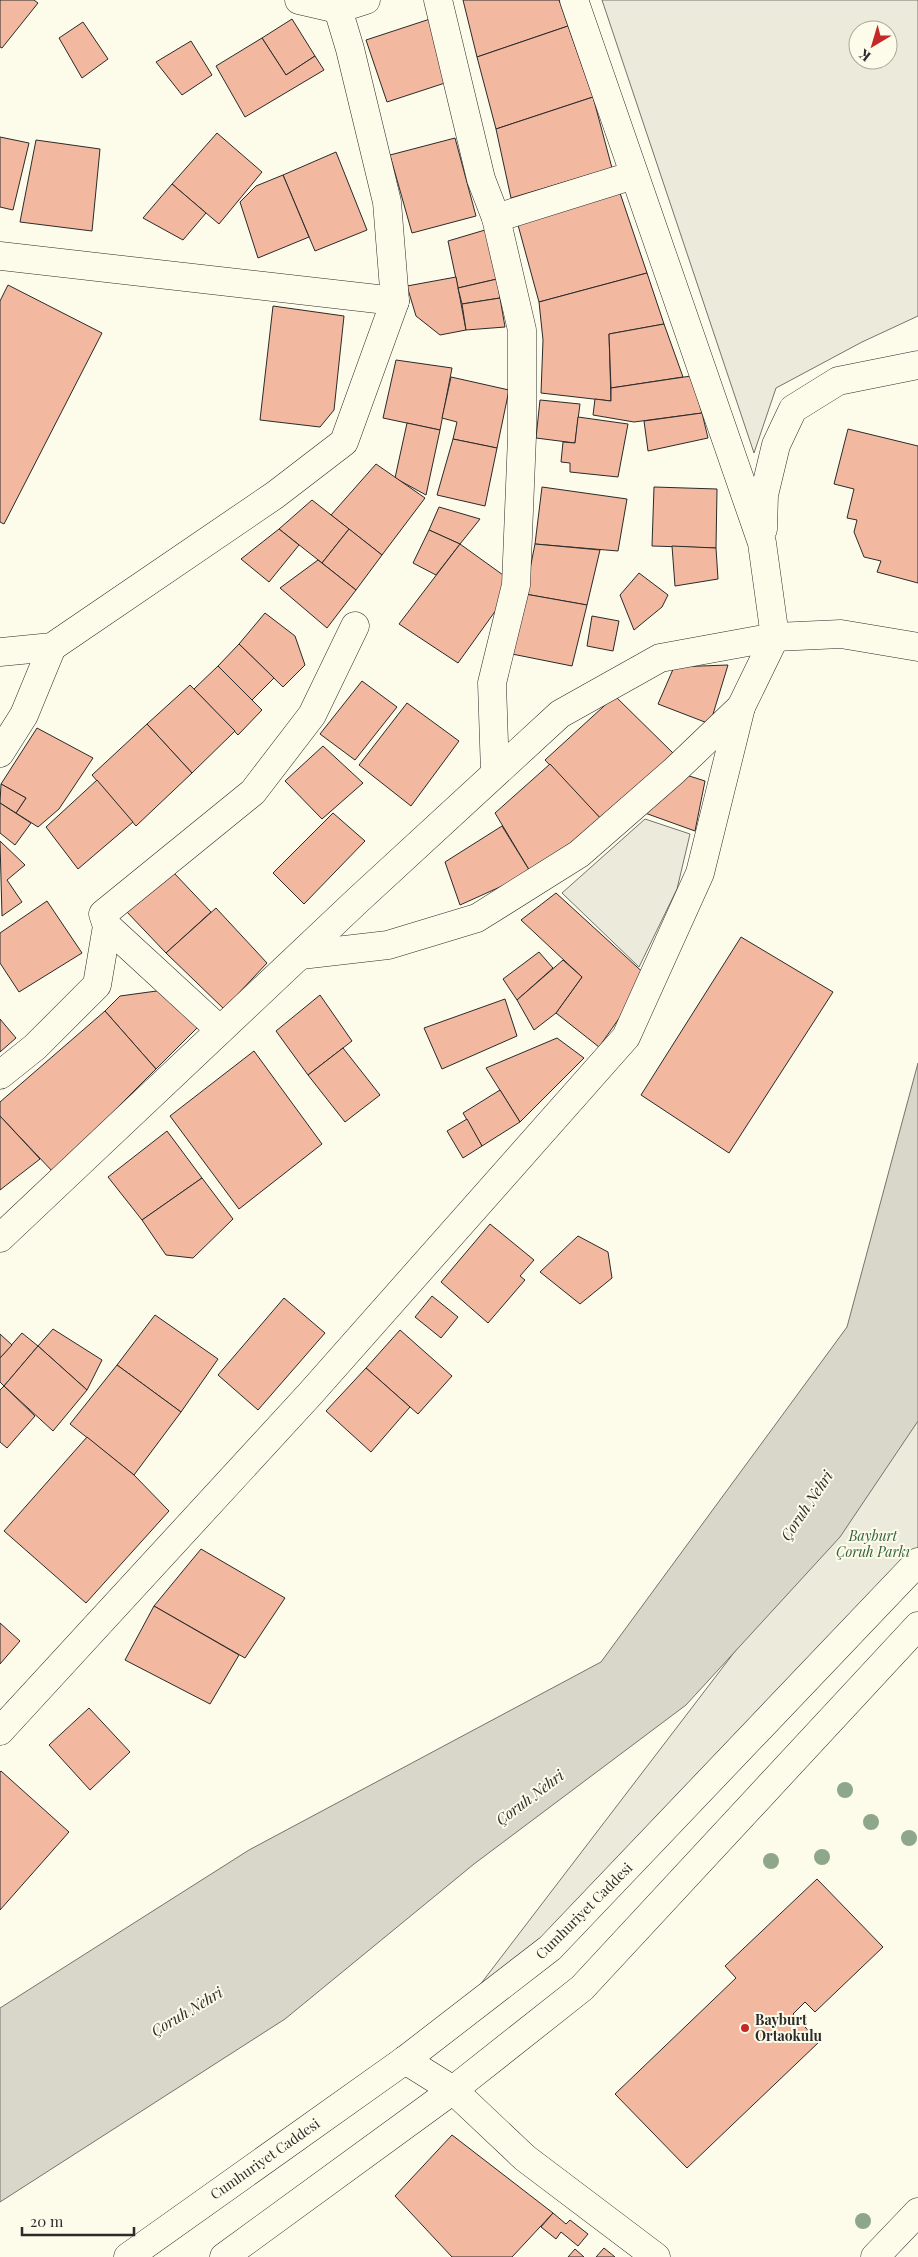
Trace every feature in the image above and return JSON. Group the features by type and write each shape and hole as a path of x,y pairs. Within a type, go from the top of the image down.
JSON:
{"street":[{"path":"299,0 338,10 366,0"},
{"path":"438,0 481,179 496,218 522,330 522,436 516,585 492,683 496,773"},
{"path":"574,0 762,544"},
{"path":"0,652 52,647 275,495 344,442 396,301 387,202 350,49 338,10"},
{"path":"496,218 634,174"},
{"path":"0,256 396,301"},
{"path":"0,1731 310,1394 626,1037 700,873 741,707 775,637 762,544 764,495 776,445 793,409 838,381 918,365"},
{"path":"0,1075 35,1047 97,985 107,926 103,914 253,792 312,715 355,626"},
{"path":"0,1238 220,1030 560,714 660,658 775,637 841,634 918,647"},
{"path":"0,753 24,715 52,647"},
{"path":"301,955 388,945 477,918 579,854 674,771 741,707"},
{"path":"107,926 220,1030"},
{"name":"Cumhuriyet Caddesi","path":"128,2257 405,2060 550,1948 918,1562"},
{"path":"224,2257 452,2090 582,1988 918,1626"},
{"path":"405,2060 452,2090 526,2158 656,2257"},
{"path":"875,2257 918,2212"}],"green space":[{"path":"602,0 918,0 918,316 862,342 776,388 754,453"},
{"path":"645,819 690,834 677,889 639,967 562,893"},
{"name":"Bayburt Çoruh Parkı","path":"918,1412 918,1562 741,1748 447,2028"}],"water":[{"name":"Çoruh Nehri","path":"918,1063 918,1421 840,1537 686,1705 474,1864 285,2019 0,2202 0,2008 249,1850 601,1662 847,1327"}],"building":[{"path":"0,0 34,0 38,3 2,48 0,47"},
{"path":"463,0 559,0 568,26 477,57"},
{"path":"292,19 315,56 286,75 262,38"},
{"path":"430,19 451,81 387,102 366,40"},
{"path":"83,22 108,59 82,78 59,38"},
{"path":"568,26 593,97 496,129 477,57"},
{"path":"262,38 286,75 315,56 324,70 245,117 216,66"},
{"path":"191,41 212,75 182,95 156,62"},
{"path":"593,97 612,168 511,198 496,129"},
{"path":"217,133 262,172 219,224 172,184"},
{"path":"0,137 29,143 13,210 0,207"},
{"path":"455,138 476,216 412,233 390,155"},
{"path":"36,140 100,149 92,231 20,222"},
{"path":"336,152 367,230 315,251 283,175"},
{"path":"283,175 309,237 258,258 240,202 256,186"},
{"path":"172,184 206,213 183,240 143,218"},
{"path":"620,193 647,273 539,302 518,225"},
{"path":"485,230 497,279 458,288 448,241"},
{"path":"647,273 664,324 609,334 611,401 541,393 543,340 539,302"},
{"path":"456,277 466,330 440,335 416,316 407,286"},
{"path":"497,279 500,298 462,304 458,288"},
{"path":"8,285 102,333 4,524 0,522 0,301"},
{"path":"500,298 505,327 466,330 462,304"},
{"path":"273,306 344,316 334,410 320,427 260,420"},
{"path":"664,324 683,377 611,388 609,334"},
{"path":"396,360 452,368 440,430 383,418"},
{"path":"691,376 702,413 634,422 593,415 595,399 611,401 611,388"},
{"path":"451,377 509,390 497,448 453,439 457,422 442,418"},
{"path":"540,400 580,404 575,443 536,438"},
{"path":"702,413 708,438 648,451 644,421"},
{"path":"578,417 628,424 618,477 570,472 570,463 561,462 563,442 575,443"},
{"path":"407,423 440,430 426,495 395,478"},
{"path":"848,429 918,446 918,583 877,572 881,561 864,557 854,532 857,520 847,518 854,489 834,484"},
{"path":"453,439 497,448 485,506 437,495"},
{"path":"376,464 425,498 382,555 331,515"},
{"path":"542,487 627,499 618,551 535,544"},
{"path":"654,487 717,489 716,548 652,546"},
{"path":"312,500 349,529 322,563 279,529"},
{"path":"439,507 480,519 460,544 429,530"},
{"path":"279,529 299,545 269,582 241,559"},
{"path":"349,529 382,555 356,590 322,563"},
{"path":"429,530 460,544 436,575 413,563"},
{"path":"460,544 510,580 509,592 458,663 399,624"},
{"path":"535,544 600,550 587,605 525,594"},
{"path":"672,546 716,548 718,579 675,586"},
{"path":"318,560 356,590 327,628 280,588"},
{"path":"639,573 668,595 662,607 634,630 620,595"},
{"path":"525,594 587,605 572,666 512,654"},
{"path":"265,613 295,636 305,665 283,687 239,644"},
{"path":"592,616 619,621 613,651 587,646"},
{"path":"239,644 274,678 252,700 218,666"},
{"path":"728,665 710,724 658,704 674,667"},
{"path":"218,666 262,710 238,735 194,689"},
{"path":"362,681 397,707 355,760 320,734"},
{"path":"190,685 235,731 192,773 147,724"},
{"path":"615,696 674,754 603,821 545,760"},
{"path":"407,703 459,741 411,806 359,765"},
{"path":"147,724 192,773 136,826 92,775"},
{"path":"37,728 93,758 59,809 38,827 16,813 26,798 1,784"},
{"path":"323,746 363,783 322,819 285,781"},
{"path":"550,764 603,821 531,873 495,813"},
{"path":"683,774 705,781 695,831 645,813"},
{"path":"97,780 133,822 78,869 46,827"},
{"path":"1,784 26,798 16,813 0,803"},
{"path":"0,803 31,823 15,845 0,833"},
{"path":"333,813 365,841 304,904 273,873"},
{"path":"502,826 531,873 460,905 445,862"},
{"path":"0,841 25,865 7,880 22,902 2,916"},
{"path":"174,873 211,912 166,953 126,911"},
{"path":"556,893 648,977 599,1047 556,1013 582,977 521,920"},
{"path":"47,901 82,953 19,992 0,963 0,933"},
{"path":"216,908 267,963 224,1009 166,953"},
{"path":"741,937 833,992 729,1153 641,1095"},
{"path":"539,952 553,968 517,1000 503,979"},
{"path":"563,960 582,977 556,1013 534,1030 517,1000"},
{"path":"164,990 197,1028 156,1069 105,1011 120,996"},
{"path":"320,995 352,1041 308,1075 276,1031"},
{"path":"505,999 517,1036 442,1069 424,1028"},
{"path":"105,1011 156,1069 53,1172 0,1116 0,1102"},
{"path":"0,1019 16,1038 0,1052"},
{"path":"557,1038 584,1058 520,1122 486,1068"},
{"path":"343,1048 380,1095 345,1122 308,1075"},
{"path":"254,1051 322,1144 239,1209 170,1116"},
{"path":"500,1090 520,1122 482,1146 463,1113"},
{"path":"0,1116 40,1159 0,1190"},
{"path":"467,1119 482,1146 463,1158 447,1131"},
{"path":"167,1131 202,1178 142,1220 108,1177"},
{"path":"202,1178 233,1219 193,1258 166,1255 142,1220"},
{"path":"490,1224 534,1260 520,1276 525,1280 488,1323 441,1282"},
{"path":"578,1236 608,1252 612,1278 580,1304 540,1272"},
{"path":"432,1296 458,1317 441,1338 415,1317"},
{"path":"284,1298 325,1333 258,1410 218,1375"},
{"path":"155,1315 218,1359 181,1412 117,1365"},
{"path":"53,1329 102,1360 87,1390 38,1346"},
{"path":"400,1330 452,1376 418,1414 366,1368"},
{"path":"22,1333 38,1346 4,1386 0,1382 0,1358"},
{"path":"0,1334 12,1345 0,1358"},
{"path":"38,1346 87,1390 53,1431 4,1386"},
{"path":"117,1365 181,1412 134,1475 70,1424"},
{"path":"366,1368 410,1407 371,1452 326,1411"},
{"path":"4,1386 35,1416 7,1448 0,1442 0,1390"},
{"path":"87,1437 134,1475 169,1511 86,1603 4,1531"},
{"path":"201,1549 285,1598 245,1658 154,1606"},
{"path":"154,1606 239,1655 210,1704 125,1660"},
{"path":"0,1623 20,1641 0,1664"},
{"path":"89,1708 130,1752 90,1790 49,1745"},
{"path":"0,1772 69,1832 0,1910"},
{"name":"Bayburt Ortaokulu","path":"817,1879 883,1947 815,2012 805,2002 793,2014 819,2042 687,2168 615,2094 736,1978 725,1966"},
{"path":"452,2135 553,2213 512,2257 452,2257 395,2196"},
{"path":"553,2213 566,2224 570,2220 588,2234 578,2246 561,2232 556,2239 541,2227"},
{"path":"604,2248 615,2257 596,2257"},
{"path":"575,2249 584,2257 568,2257"}],"place":[{"name":"Bayburt Ortaokulu","path":"745,2028"}]}
